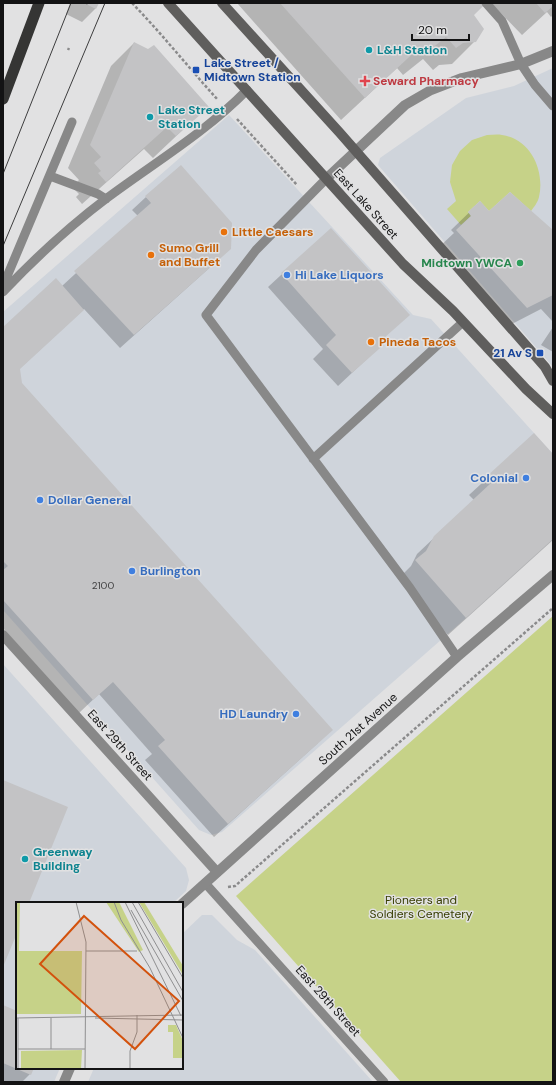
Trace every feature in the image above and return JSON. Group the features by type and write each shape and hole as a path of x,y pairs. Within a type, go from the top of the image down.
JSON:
{"highway":[{"path":"3,99 39,3"}],"main road":[{"name":"East Lake Street","path":"168,3 403,264 463,322 526,389 553,414"},
{"path":"222,3 355,151 545,367 553,381"}],"street":[{"path":"326,178 405,106 431,90 462,78 521,64 553,50"},
{"name":"South 21st Avenue","path":"183,903 457,657 553,575"},
{"name":"East 29th Street","path":"3,635 217,872"},
{"path":"64,1082 70,1069"}],"lane":[{"path":"486,3 502,21 521,64 535,85 553,106"},
{"path":"3,292 36,257 106,199 228,110 247,90"},
{"path":"3,286 72,122"},
{"path":"50,176 98,194 106,199"},
{"path":"326,178 256,250 206,315 410,588 457,657"},
{"path":"313,459 463,322"},
{"name":"East 29th Street","path":"205,883 384,1082"}],"path":[{"path":"132,3 158,29 181,60 297,185"},
{"path":"226,887 235,886 553,608"}],"shaded area":[{"path":"553,68 553,367 378,165 380,158 466,98 514,86"},
{"path":"229,115 413,315 431,319 553,454 553,539 466,618 222,832 211,835 199,830 3,610 3,312"},
{"path":"3,664 186,868 189,880 186,891 174,902 16,902 16,1069 60,1069 54,1082 3,1082"},
{"path":"202,915 212,915 237,940 255,950 373,1082 88,1082 94,1069 183,1069 183,933"}],"green space":[{"path":"487,135 500,135 512,138 521,143 528,150 538,167 540,187 538,199 531,211 510,192 489,211 480,201 468,212 471,216 461,225 447,209 456,201 450,182 452,165 460,151 472,140"},
{"name":"Pioneers and Soldiers Cemetery","path":"553,616 553,1082 401,1082 236,896"}],"building":[{"path":"84,3 99,3 96,9"},
{"name":"L&H Station","path":"280,3 486,3 474,15 484,29 476,42 463,43 456,48 446,37 426,53 421,46 365,98"},
{"path":"536,3 553,3 553,6 545,13"},
{"name":"Lake Street Station","path":"134,42 148,49 154,45 209,107 176,136 167,127 106,182 98,173 101,171 94,163 101,157 90,145"},
{"path":"181,165 232,223 231,249 134,335 74,271 151,203 145,196"},
{"name":"Midtown YWCA","path":"510,192 553,230 553,295 527,308 456,230 471,216 468,212 480,201 489,211"},
{"path":"331,228 410,315 384,338 388,341 352,373 326,345 336,335 281,273"},
{"path":"56,278 84,310 20,369 22,383 333,730 228,824 158,746 165,740 113,682 93,700 3,600 3,570 8,566 3,561 3,327"},
{"path":"534,433 553,454 553,539 466,618 415,560 426,551 434,536 491,483 486,477"},
{"name":"Greenway Building","path":"3,780 68,807 29,902 16,902 16,935 3,967"},
{"path":"3,1005 16,1011 16,1069 3,1063"},
{"path":"17,1069 34,1069 31,1075"}],"tram line":[{"path":"3,174 71,3"},
{"path":"3,246 105,3"}],"place":[{"name":"L&H Station","path":"369,50"},
{"name":"Lake Street / Midtown Station","path":"196,70"},
{"name":"Seward Pharmacy","path":"365,81"},
{"name":"Lake Street Station","path":"150,117"},
{"name":"Little Caesars","path":"224,232"},
{"name":"Sumo Grill and Buffet","path":"151,255"},
{"name":"Midtown YWCA","path":"520,263"},
{"name":"Hi Lake Liquors","path":"287,275"},
{"name":"Pineda Tacos","path":"371,342"},
{"name":"21 Av S","path":"540,353"},
{"name":"Colonial","path":"526,478"},
{"name":"Dollar General","path":"40,500"},
{"name":"Burlington","path":"132,571"},
{"name":"HD Laundry","path":"296,714"},
{"name":"Greenway Building","path":"25,859"}]}
